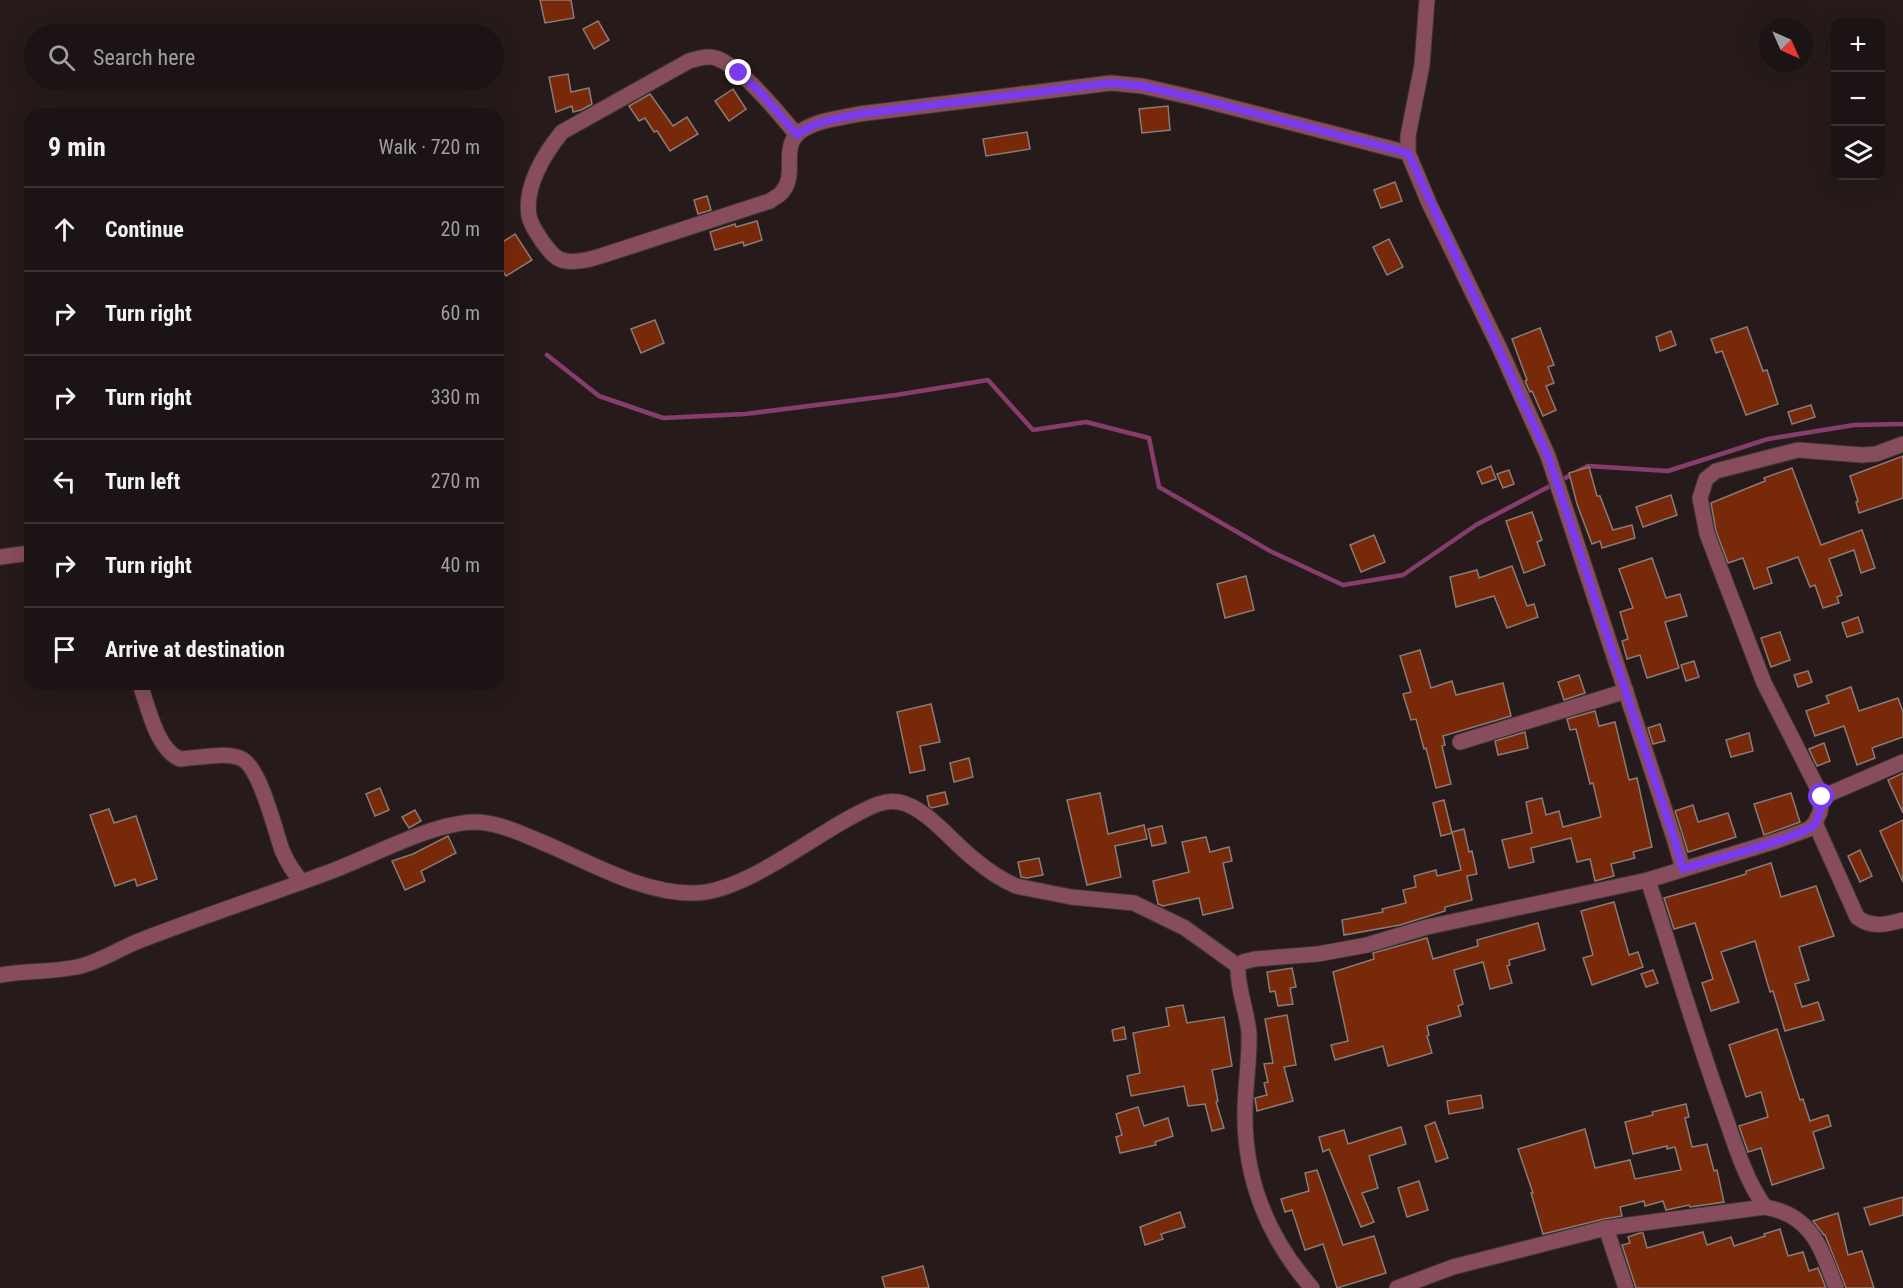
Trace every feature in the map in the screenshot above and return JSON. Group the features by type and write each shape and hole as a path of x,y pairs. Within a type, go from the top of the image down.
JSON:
{"street":[{"path":"1427,0 1422,65 1408,136 1408,153 1548,456 1683,869"},
{"path":"797,135 762,94 727,64 716,58 707,57 689,61 562,132 552,144 538,169 530,191 529,216 540,238 559,259 585,260 770,201 782,192 788,182 789,150 797,135 807,127 818,123 859,114 1111,83 1142,86 1199,99 1408,153"},
{"path":"1238,966 1255,959 1318,954 1366,945 1427,927 1648,880 1776,842 1809,829 1815,824 1820,812 1822,797 1782,721 1752,654 1707,534 1700,498 1702,488 1706,479 1716,471 1798,450 1862,455 1876,454 1903,444"},
{"path":"0,557 24,554"},
{"path":"142,690 163,746 172,756 180,759 231,756 242,758 251,767 261,786 283,853 302,882"},
{"path":"1460,742 1626,691"},
{"path":"1822,797 1903,762"},
{"path":"0,975 51,971 92,963 142,939 302,882 416,837 471,822 520,833 646,887 676,893 697,893 718,890 745,880 827,830 884,801 900,802 911,807 930,820 972,858 1007,882 1033,890 1071,897 1134,903 1185,928 1238,966"},
{"path":"1815,824 1857,917 1865,923 1874,925 1903,920"},
{"path":"1648,880 1734,1142 1752,1184 1766,1207"},
{"path":"1238,966 1238,981 1249,1033 1245,1128 1256,1187 1263,1212 1274,1237 1312,1288"},
{"path":"1396,1288 1453,1267 1606,1228 1766,1207 1779,1209 1797,1218 1813,1234 1836,1288"},
{"path":"1606,1228 1626,1288"}],"building":[{"path":"540,0 571,0 574,18 545,23"},
{"path":"598,21 609,40 594,49 583,29"},
{"path":"568,74 571,92 589,88 592,104 573,112 572,106 556,112 549,77"},
{"path":"733,89 746,109 729,121 715,101"},
{"path":"650,94 673,126 687,117 698,134 670,151 657,131 654,132 645,118 639,121 629,106"},
{"path":"1168,106 1170,130 1142,133 1139,109"},
{"path":"1027,132 1030,149 986,156 983,139"},
{"path":"1395,182 1402,201 1381,208 1374,190"},
{"path":"707,196 711,210 698,214 694,200"},
{"path":"757,221 762,240 744,246 743,242 715,250 710,232 735,224 736,227"},
{"path":"515,234 532,260 506,276 504,273 504,241"},
{"path":"1389,239 1403,267 1387,275 1373,247"},
{"path":"655,320 664,343 641,353 631,329"},
{"path":"1747,327 1763,371 1767,370 1778,404 1746,415 1722,351 1716,353 1711,339"},
{"path":"1540,328 1554,365 1548,367 1554,383 1546,386 1556,410 1543,416 1525,381 1527,380 1512,339"},
{"path":"1671,331 1676,345 1660,351 1656,337"},
{"path":"1811,405 1815,417 1792,424 1788,412"},
{"path":"1903,456 1903,498 1859,513 1856,502 1858,501 1850,476"},
{"path":"1491,466 1496,479 1482,484 1477,472"},
{"path":"1589,467 1597,496 1600,496 1613,530 1632,525 1635,538 1602,548 1600,541 1592,544 1577,504 1569,473"},
{"path":"1792,468 1821,545 1862,530 1875,568 1861,573 1854,550 1829,559 1842,595 1837,597 1839,603 1823,608 1815,585 1810,587 1798,557 1767,568 1772,583 1754,589 1743,558 1728,563 1716,531 1711,503 1765,481 1764,478"},
{"path":"1509,470 1514,484 1503,488 1497,474"},
{"path":"1671,495 1677,515 1643,527 1636,507"},
{"path":"1532,512 1542,540 1537,542 1545,565 1524,573 1506,521"},
{"path":"1374,535 1385,562 1361,572 1350,545"},
{"path":"1652,558 1666,598 1680,594 1687,616 1665,622 1679,668 1647,678 1640,655 1627,659 1622,641 1628,639 1620,612 1633,608 1619,569"},
{"path":"1512,566 1527,606 1534,604 1538,617 1507,628 1494,596 1456,607 1450,577 1477,570 1479,578"},
{"path":"1246,576 1254,610 1225,618 1217,584"},
{"path":"1858,617 1863,632 1847,637 1842,623"},
{"path":"1780,632 1790,660 1771,667 1761,638"},
{"path":"1420,650 1431,688 1452,681 1456,695 1503,683 1511,716 1443,736 1445,745 1442,746 1451,784 1436,788 1416,719 1411,720 1403,694 1411,692 1400,656"},
{"path":"1694,661 1699,677 1686,681 1681,665"},
{"path":"1808,671 1812,682 1798,687 1794,675"},
{"path":"1579,675 1585,693 1564,700 1558,682"},
{"path":"1851,687 1859,711 1898,698 1903,712 1903,737 1872,748 1875,758 1857,765 1844,726 1815,736 1806,711 1829,703 1826,696"},
{"path":"931,704 940,742 920,746 925,770 910,773 897,712"},
{"path":"1595,711 1599,726 1615,722 1629,780 1637,778 1652,847 1633,852 1635,858 1611,864 1614,876 1595,881 1590,859 1577,862 1571,838 1531,848 1534,862 1509,868 1502,840 1532,833 1526,802 1542,798 1546,815 1559,811 1563,827 1601,817 1576,729 1570,730 1567,719"},
{"path":"1660,724 1665,741 1653,744 1648,728"},
{"path":"1525,732 1528,748 1498,755 1495,741"},
{"path":"1749,733 1753,751 1731,757 1726,740"},
{"path":"1824,743 1830,761 1817,766 1809,749"},
{"path":"969,758 973,777 954,782 950,763"},
{"path":"1903,773 1903,813 1888,780"},
{"path":"380,788 389,810 375,816 366,794"},
{"path":"945,792 948,804 932,808 929,806 927,796"},
{"path":"1100,793 1108,834 1144,825 1147,839 1115,846 1121,877 1087,885 1067,800"},
{"path":"1791,793 1800,822 1764,835 1754,804"},
{"path":"1444,800 1452,833 1441,836 1433,803"},
{"path":"1693,805 1698,822 1728,813 1736,837 1688,852 1675,811"},
{"path":"109,809 114,823 136,816 157,879 137,886 135,879 115,886 90,815"},
{"path":"415,810 421,821 409,828 402,817"},
{"path":"1903,820 1903,882 1880,831"},
{"path":"1162,826 1166,843 1152,846 1148,829"},
{"path":"1464,829 1477,874 1467,876 1472,900 1445,907 1445,911 1400,925 1344,935 1342,920 1383,912 1382,909 1406,903 1403,890 1416,887 1414,876 1436,870 1437,876 1461,870 1452,832"},
{"path":"448,836 456,853 421,871 425,881 405,890 392,861 413,854"},
{"path":"1206,837 1210,852 1229,847 1232,861 1223,863 1233,908 1203,915 1199,898 1163,906 1158,904 1153,881 1189,872 1182,842"},
{"path":"1860,850 1872,876 1860,882 1848,856"},
{"path":"1039,858 1043,875 1021,877 1018,862"},
{"path":"1771,863 1781,897 1816,886 1834,936 1799,947 1809,980 1795,984 1802,1007 1818,1002 1824,1020 1785,1031 1773,991 1770,992 1755,941 1721,952 1739,1002 1711,1011 1702,983 1713,979 1695,923 1674,929 1664,898 1746,874 1746,871"},
{"path":"1614,902 1629,955 1638,952 1643,967 1592,985 1583,958 1593,955 1581,911"},
{"path":"1538,923 1545,950 1509,960 1510,965 1507,966 1512,983 1490,989 1483,962 1454,970 1463,1004 1458,1006 1461,1016 1427,1026 1429,1035 1427,1036 1432,1053 1388,1066 1383,1046 1335,1060 1331,1045 1348,1041 1333,972 1374,959 1373,953 1427,938 1433,959 1478,946 1477,940"},
{"path":"1292,968 1296,987 1290,988 1293,1004 1278,1006 1275,991 1270,992 1267,972"},
{"path":"1653,970 1658,983 1646,987 1641,974"},
{"path":"1183,1005 1187,1023 1224,1017 1232,1066 1212,1070 1218,1101 1216,1102 1224,1128 1212,1131 1205,1104 1188,1106 1184,1086 1131,1096 1127,1076 1140,1073 1133,1033 1169,1026 1166,1008"},
{"path":"1287,1015 1296,1065 1284,1067 1293,1101 1257,1111 1255,1098 1267,1095 1264,1083 1268,1082 1264,1064 1273,1063 1265,1019"},
{"path":"1124,1027 1126,1039 1114,1041 1112,1030"},
{"path":"1777,1029 1800,1100 1803,1099 1810,1121 1828,1115 1831,1126 1813,1132 1824,1168 1772,1185 1761,1148 1748,1152 1739,1126 1768,1117 1761,1092 1746,1097 1729,1045"},
{"path":"1481,1095 1483,1108 1449,1114 1447,1101"},
{"path":"1686,1104 1689,1117 1685,1118 1692,1147 1707,1144 1714,1171 1717,1170 1724,1202 1690,1207 1689,1205 1666,1210 1663,1201 1645,1206 1644,1201 1620,1207 1622,1216 1543,1234 1531,1193 1533,1193 1518,1149 1585,1129 1595,1168 1630,1160 1635,1179 1681,1170 1675,1147 1667,1149 1667,1146 1633,1154 1625,1122 1653,1115 1652,1112"},
{"path":"1138,1107 1144,1126 1168,1118 1173,1136 1155,1142 1156,1145 1120,1153 1116,1137 1122,1135 1116,1114"},
{"path":"1435,1122 1448,1158 1436,1162 1425,1126"},
{"path":"1401,1127 1406,1144 1369,1156 1378,1188 1362,1193 1374,1222 1361,1227 1329,1149 1323,1152 1319,1137 1344,1130 1348,1144"},
{"path":"1317,1170 1343,1245 1374,1236 1386,1273 1337,1288 1323,1244 1305,1250 1292,1210 1285,1212 1281,1199 1309,1191 1305,1173"},
{"path":"1419,1181 1428,1210 1407,1217 1398,1188"},
{"path":"1903,1197 1903,1215 1870,1225 1864,1208"},
{"path":"1180,1212 1185,1227 1161,1234 1163,1239 1145,1245 1140,1227"},
{"path":"1838,1213 1848,1255 1862,1251 1874,1288 1846,1288 1825,1235 1813,1221"},
{"path":"1780,1229 1788,1256 1803,1252 1809,1271 1818,1268 1826,1288 1636,1288 1622,1245 1630,1243 1628,1237 1640,1233 1643,1233 1647,1248 1703,1232 1707,1245 1731,1237 1734,1246"},
{"path":"923,1266 929,1288 885,1288 882,1277"}],"waterway":[{"path":"547,355 599,396 663,418 745,414 896,395 988,380 1033,430 1086,422 1149,438 1159,487 1272,552 1343,585 1403,575 1476,525 1588,466 1668,471 1768,439 1854,425 1903,424"}],"route":[{"path":"739,73 762,94 797,135 807,127 818,123 859,114 1111,83 1142,86 1199,99 1408,153 1429,203 1500,349 1548,456 1683,869 1776,842 1809,829 1815,824 1820,812 1822,797"}]}
